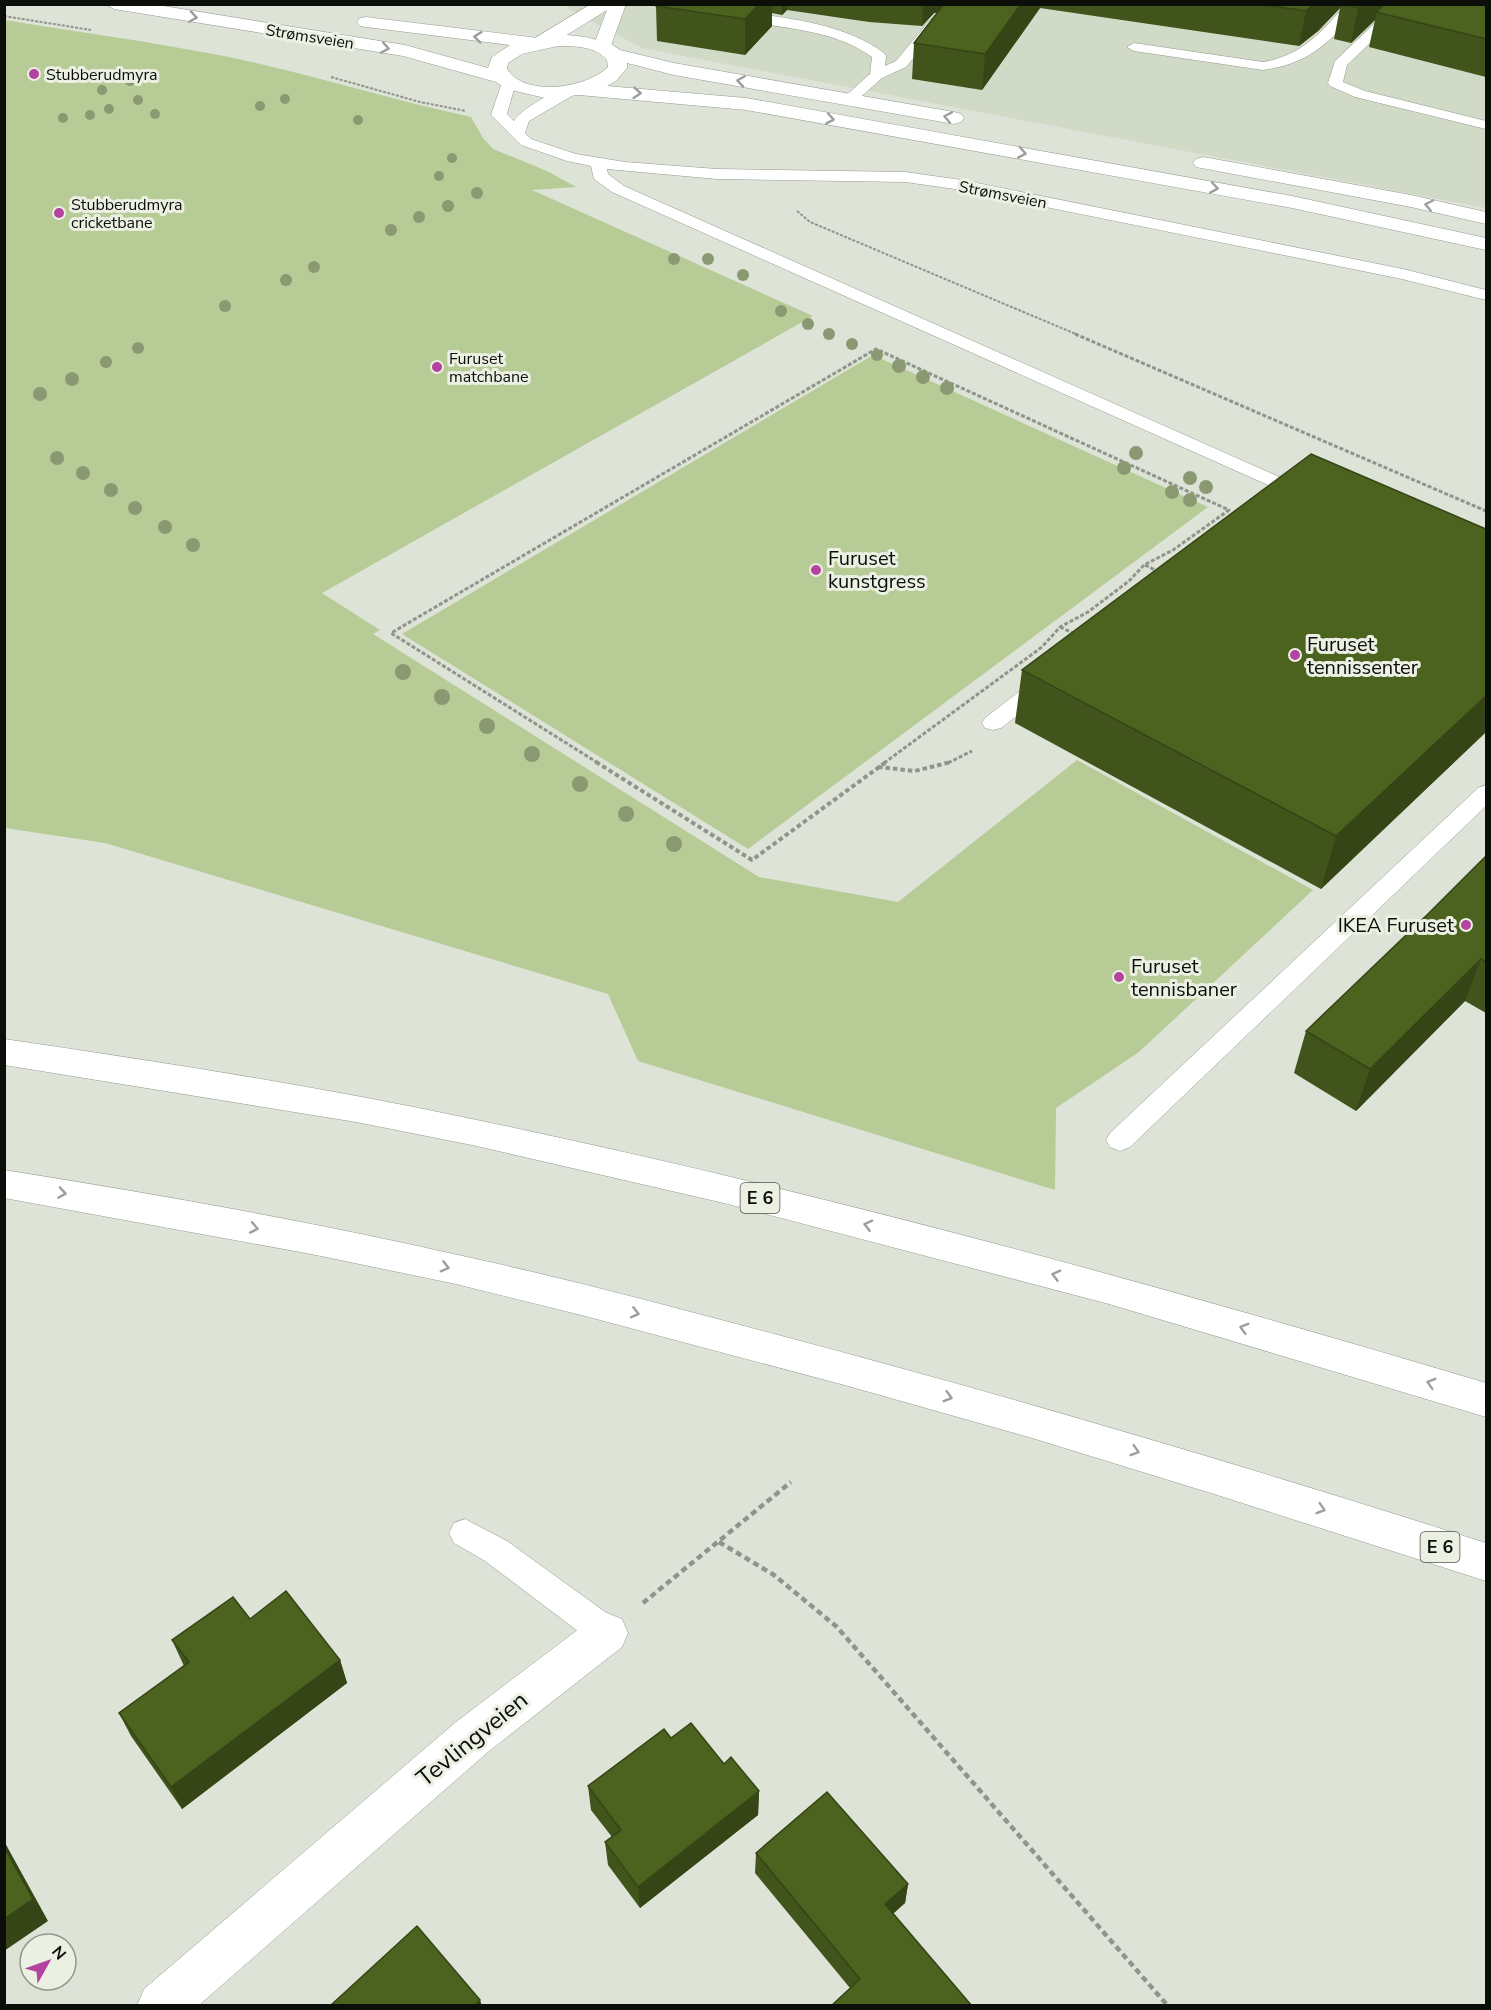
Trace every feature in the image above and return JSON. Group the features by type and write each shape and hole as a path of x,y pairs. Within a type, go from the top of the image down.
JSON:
{"main road":[{"name":"Strømsveien","path":"114,4 405,51 447,61 506,80"},
{"path":"539,42 604,4"},
{"path":"575,90 605,81 614,75 618,61 608,51 603,37 617,12 617,4"},
{"name":"Strømsveien","path":"349,20 539,42"},
{"path":"975,122 674,69 574,41 539,42 519,47 506,54 498,62 498,70 506,80 537,90 575,90 704,99 758,106 1292,202 1486,244"},
{"path":"1179,158 1411,201 1486,218"},
{"name":"E 6","path":"4,1052 272,1094 470,1132 684,1179 912,1236 1126,1294 1486,1400"},
{"name":"E 6","path":"4,1184 177,1213 415,1260 643,1315 892,1381 1134,1450 1486,1562"},
{"name":"Tevlingveien","path":"161,2006 472,1737 607,1633"}],"lane":[{"path":"1134,47 1263,66 1281,64 1295,60 1313,49 1354,4"},
{"path":"1404,4 1340,64 1335,82 1341,87 1360,94 1486,125"},
{"path":"720,11 836,33 866,45 879,56 877,75"},
{"path":"850,99 877,75 902,64 939,18"},
{"name":"Strømsveien","path":"506,80 499,115 517,135 526,142 551,151 599,162 657,170 717,174 905,177 962,185 1392,272 1486,295"},
{"path":"517,135 522,119 575,90"},
{"path":"599,162 600,176 618,189 1327,505"},
{"path":"1278,505 1296,491"},
{"path":"993,723 1096,644"},
{"path":"1120,1140 1486,793"},
{"path":"465,1533 496,1551 607,1633"}],"path":[{"path":"795,209 810,222 843,234 1486,511"},
{"path":"876,349 1229,510 1173,550 1144,565 1130,581 1088,612 1060,627 1042,647 752,860 391,633 876,349"},
{"path":"1144,565 1166,575"},
{"path":"1060,627 1096,644"},
{"path":"878,767 900,773 931,770 971,752 992,733 993,723"},
{"path":"607,1633 791,1482"},
{"path":"719,1542 774,1575 837,1627 1168,2006"}],"shaded area":[{"path":"569,4 1486,5 1486,208 642,48 567,8"}],"green space":[{"path":"5,20 224,56 471,117 483,138 493,149 547,171 576,187 532,190 813,316 322,593 380,630 373,634 759,877 898,902 1077,760 1313,890 1139,1052 1056,1108 1055,1190 638,1061 608,994 105,843 5,828"},
{"name":"Furuset kunstgress","path":"873,355 1208,507 748,849 402,634"}],"building":[{"path":"657,4 759,4 745,19 656,6"},
{"path":"944,4 1021,4 985,54 914,43"},
{"path":"1260,4 1314,4 1306,11"},
{"path":"1345,4 1362,4 1358,8"},
{"path":"1385,4 1486,4 1486,39 1376,12"},
{"name":"Furuset tennissenter","path":"1311,454 1486,529 1486,696 1336,836 1022,670"},
{"path":"1486,856 1486,962 1481,959 1370,1069 1306,1031 1428,914"},
{"path":"286,1591 340,1660 171,1787 119,1713 189,1662 172,1640 233,1597 250,1619"},
{"path":"691,1723 724,1764 731,1757 759,1791 638,1887 605,1842 621,1830 588,1786 664,1729 671,1738"},
{"path":"827,1792 908,1884 885,1904 972,2006 831,2006 860,1979 756,1853"},
{"path":"4,1847 33,1899 4,1919"},
{"path":"417,1926 480,2000 477,2003 479,2006 330,2006"}],"place":[{"name":"Stubberudmyra","path":"34,74"},
{"name":"Stubberudmyra cricketbane","path":"59,213"},
{"name":"Furuset matchbane","path":"437,367"},
{"name":"Furuset kunstgress","path":"816,570"},
{"name":"Furuset tennissenter","path":"1295,655"},
{"name":"IKEA Furuset","path":"1466,925"},
{"name":"Furuset tennisbaner","path":"1119,977"}]}
